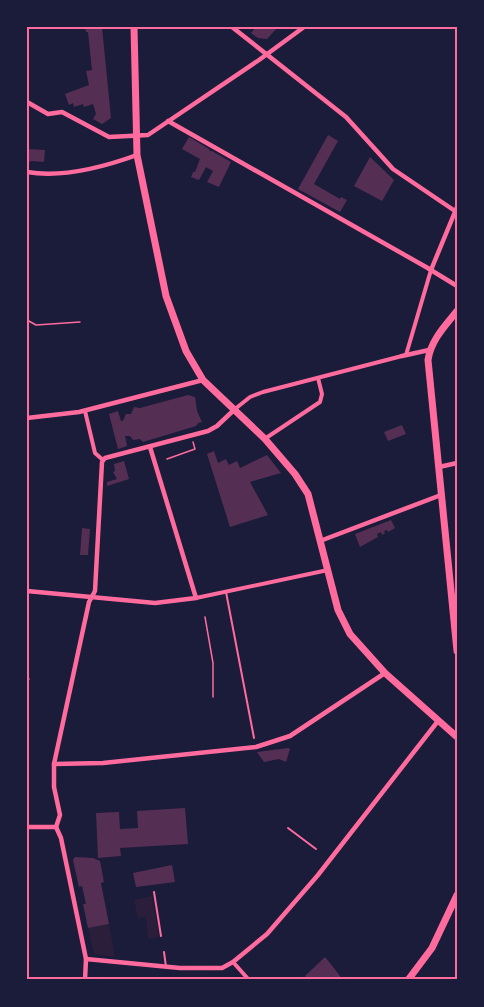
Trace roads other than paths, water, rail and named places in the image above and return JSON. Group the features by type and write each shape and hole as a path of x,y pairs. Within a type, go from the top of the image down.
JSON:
{"main road":[{"path":"135,27 137,155 166,296 186,351 203,380 265,439 295,474 308,494 327,570 345,626 385,673 457,737"},
{"path":"457,311 435,338 429,350 428,369 457,651"},
{"path":"408,980 432,948 457,895"}],"street":[{"path":"232,27 346,117 393,169 456,209 431,270 404,356"},
{"path":"27,102 48,114 62,112 109,137 148,135 304,27"},
{"path":"168,121 457,286"},
{"path":"27,172 41,174 93,169 137,155"},
{"path":"103,459 208,431 257,394 429,350"},
{"path":"265,439 320,402 322,394 318,378"},
{"path":"27,418 86,411 203,380"},
{"path":"86,411 95,453 103,459"},
{"path":"150,447 196,598"},
{"path":"85,980 86,959 61,838 56,827 60,815 54,786 54,764 88,602 95,591 103,459"},
{"path":"439,467 457,463"},
{"path":"320,541 441,495"},
{"path":"27,591 155,603 196,598 327,570"},
{"path":"54,764 103,763 256,747 290,736 385,673"},
{"path":"86,959 180,968 222,968 233,962 267,934 438,721"},
{"path":"27,827 56,827"},
{"path":"233,962 249,980"}],"lane":[{"path":"225,592 254,738"},
{"path":"288,828 316,849"},
{"path":"154,892 161,936"},
{"path":"164,952 166,967"}]}
